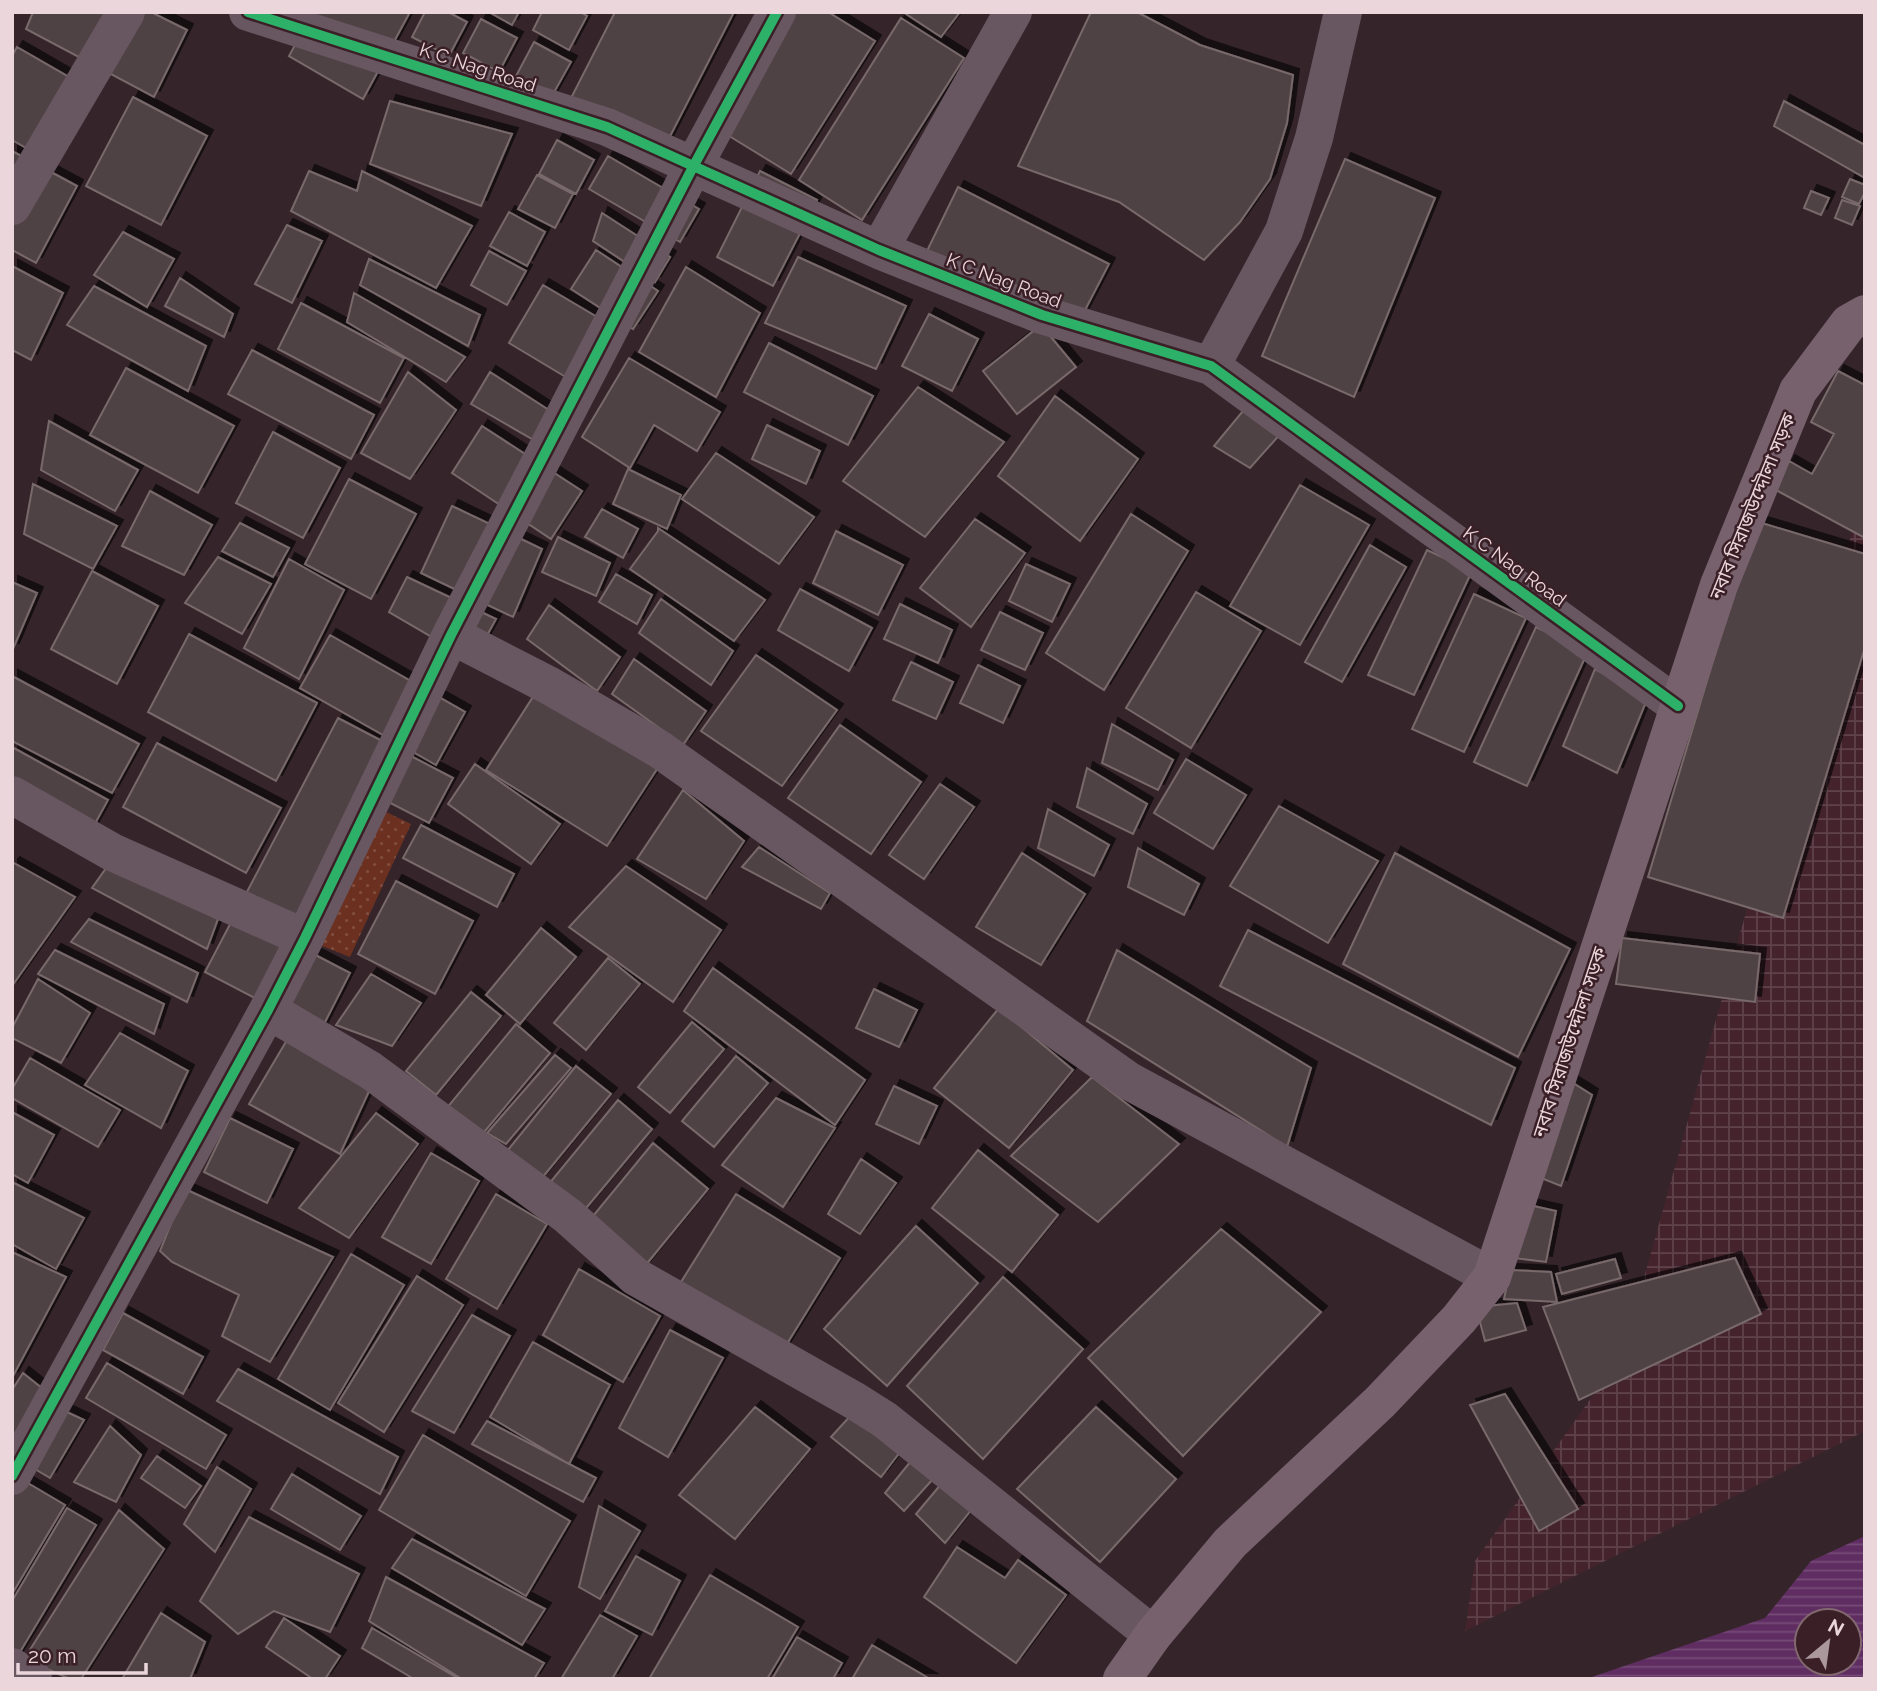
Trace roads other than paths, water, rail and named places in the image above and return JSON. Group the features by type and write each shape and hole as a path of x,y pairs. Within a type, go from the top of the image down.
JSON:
{"street":[{"path":"12,206 126,12"},
{"name":"K C Nag Road","path":"248,12 607,127 879,250 1042,315 1211,366 1678,706"},
{"path":"12,1476 268,1010 305,939 451,635 693,167 778,12"},
{"path":"879,250 1013,12"},
{"path":"1211,366 1284,232 1314,138 1343,12"},
{"name":"নবাব সিরাজউদ্দৌলা সড়ক","path":"1122,1679 1153,1635 1230,1543 1380,1402 1459,1319 1492,1277 1719,585 1798,391 1849,323 1865,314"},
{"path":"451,635 550,685 659,749 1129,1081 1492,1277"},
{"path":"12,795 112,852 305,939"},
{"path":"268,1010 370,1070 568,1216 636,1277 885,1420 1153,1635"},
{"path":"12,1667 33,1679"}]}
